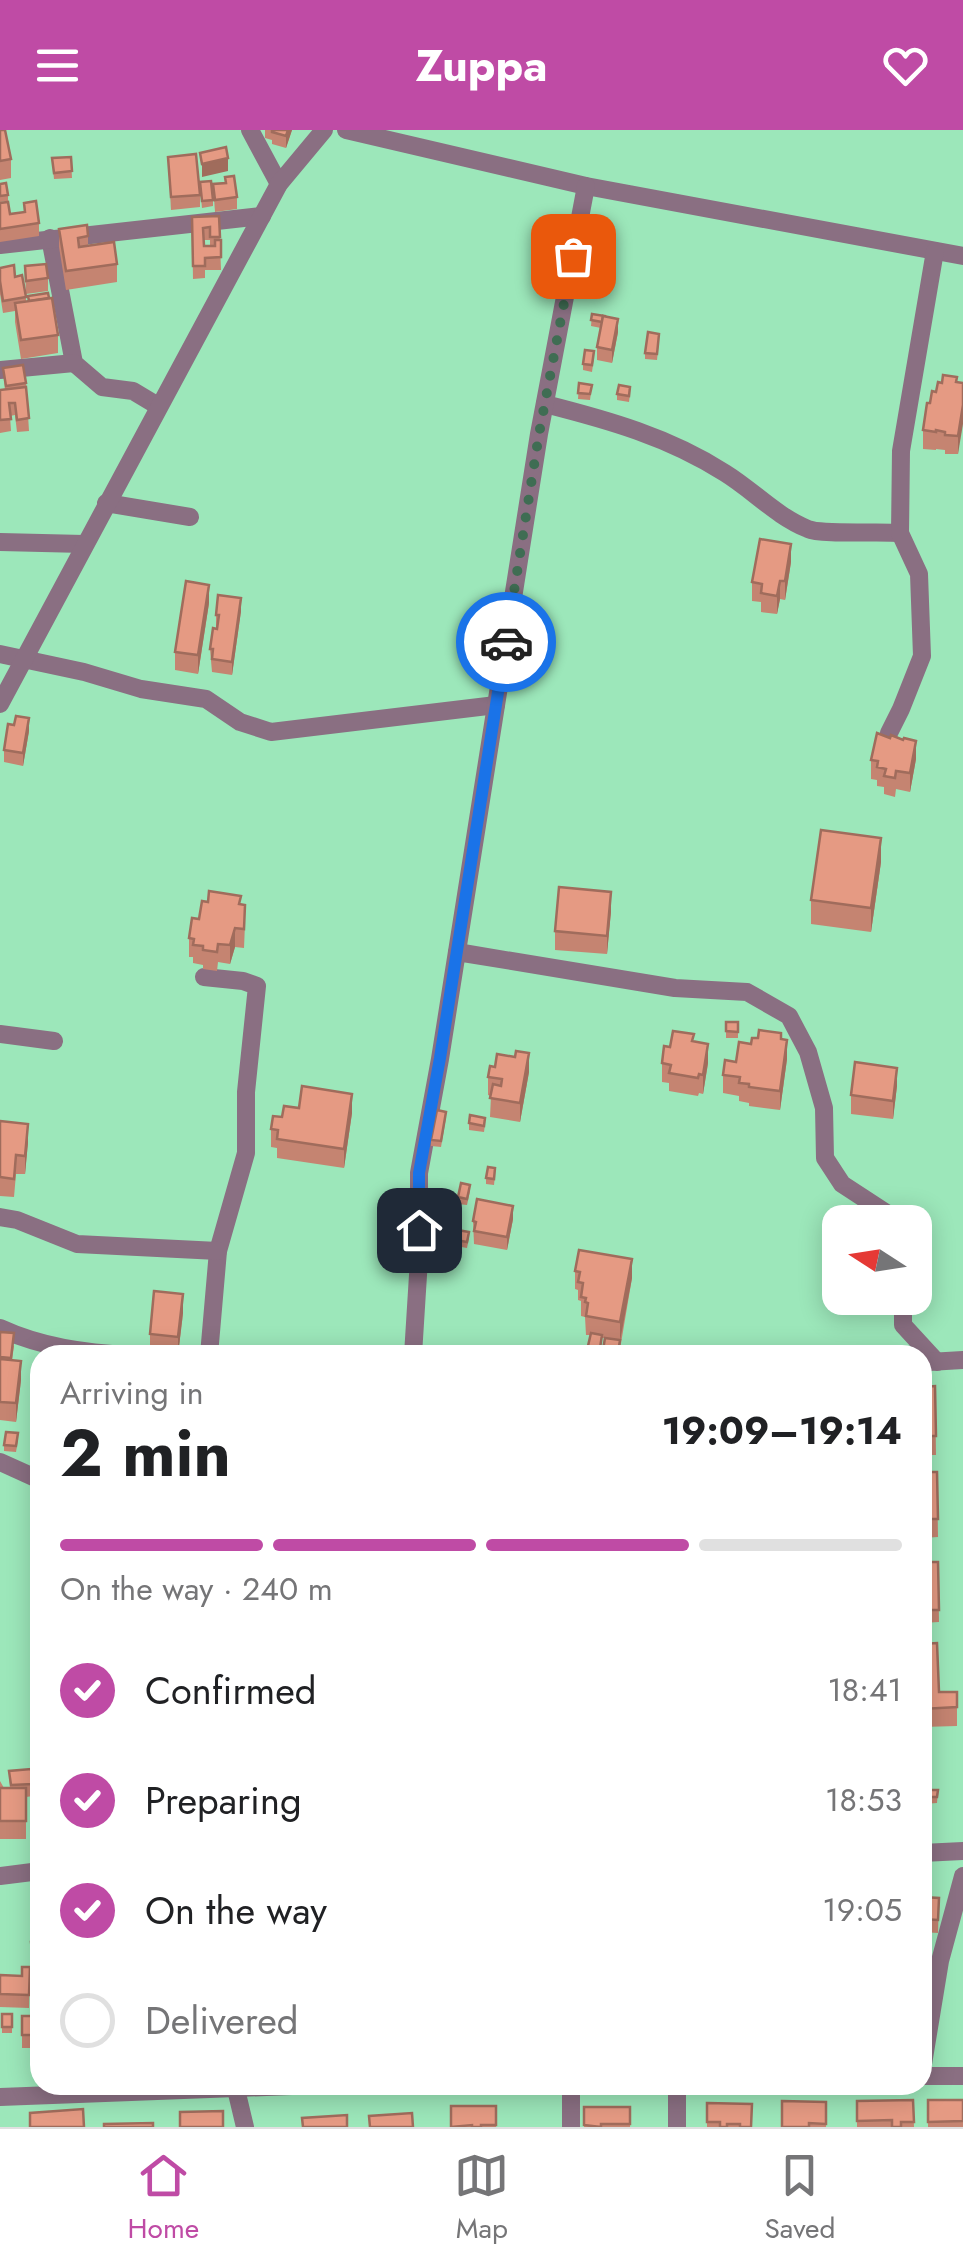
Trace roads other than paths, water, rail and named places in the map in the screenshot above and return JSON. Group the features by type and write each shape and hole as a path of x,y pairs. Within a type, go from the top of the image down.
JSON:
{"street":[{"path":"250,130 279,184"},
{"path":"1,700 279,184 324,130"},
{"path":"346,130 586,186 963,256"},
{"path":"414,1345 419,1173 544,404 586,186"},
{"path":"0,245 262,216"},
{"path":"50,238 74,363 102,387 133,392 158,406"},
{"path":"889,733 922,656 919,574 900,532 901,451 935,251"},
{"path":"0,370 74,363"},
{"path":"544,404 610,420 671,443 727,474 773,511 812,532 900,532"},
{"path":"106,503 190,517"},
{"path":"0,542 84,544"},
{"path":"0,654 142,689 206,699 240,722 270,732 496,705"},
{"path":"457,952 675,988 746,992 788,1016 808,1052 824,1108 825,1158 842,1184 874,1205"},
{"path":"204,978 257,986 246,1092 246,1153 218,1251 210,1345"},
{"path":"0,1034 54,1040"},
{"path":"0,1217 77,1244 218,1251"},
{"path":"903,1315 903,1325 918,1345"},
{"path":"0,1328 48,1345"},
{"path":"932,1362 963,1360"},
{"path":"0,1462 30,1476"},
{"path":"932,1852 963,1850"},
{"path":"0,1876 30,1872"},
{"path":"932,2011 940,1962 963,1876"},
{"path":"932,2074 963,2076"},
{"path":"0,2097 30,2094"},
{"path":"237,2095 245,2127"},
{"path":"571,2127 572,2095"},
{"path":"677,2095 677,2127"}]}
